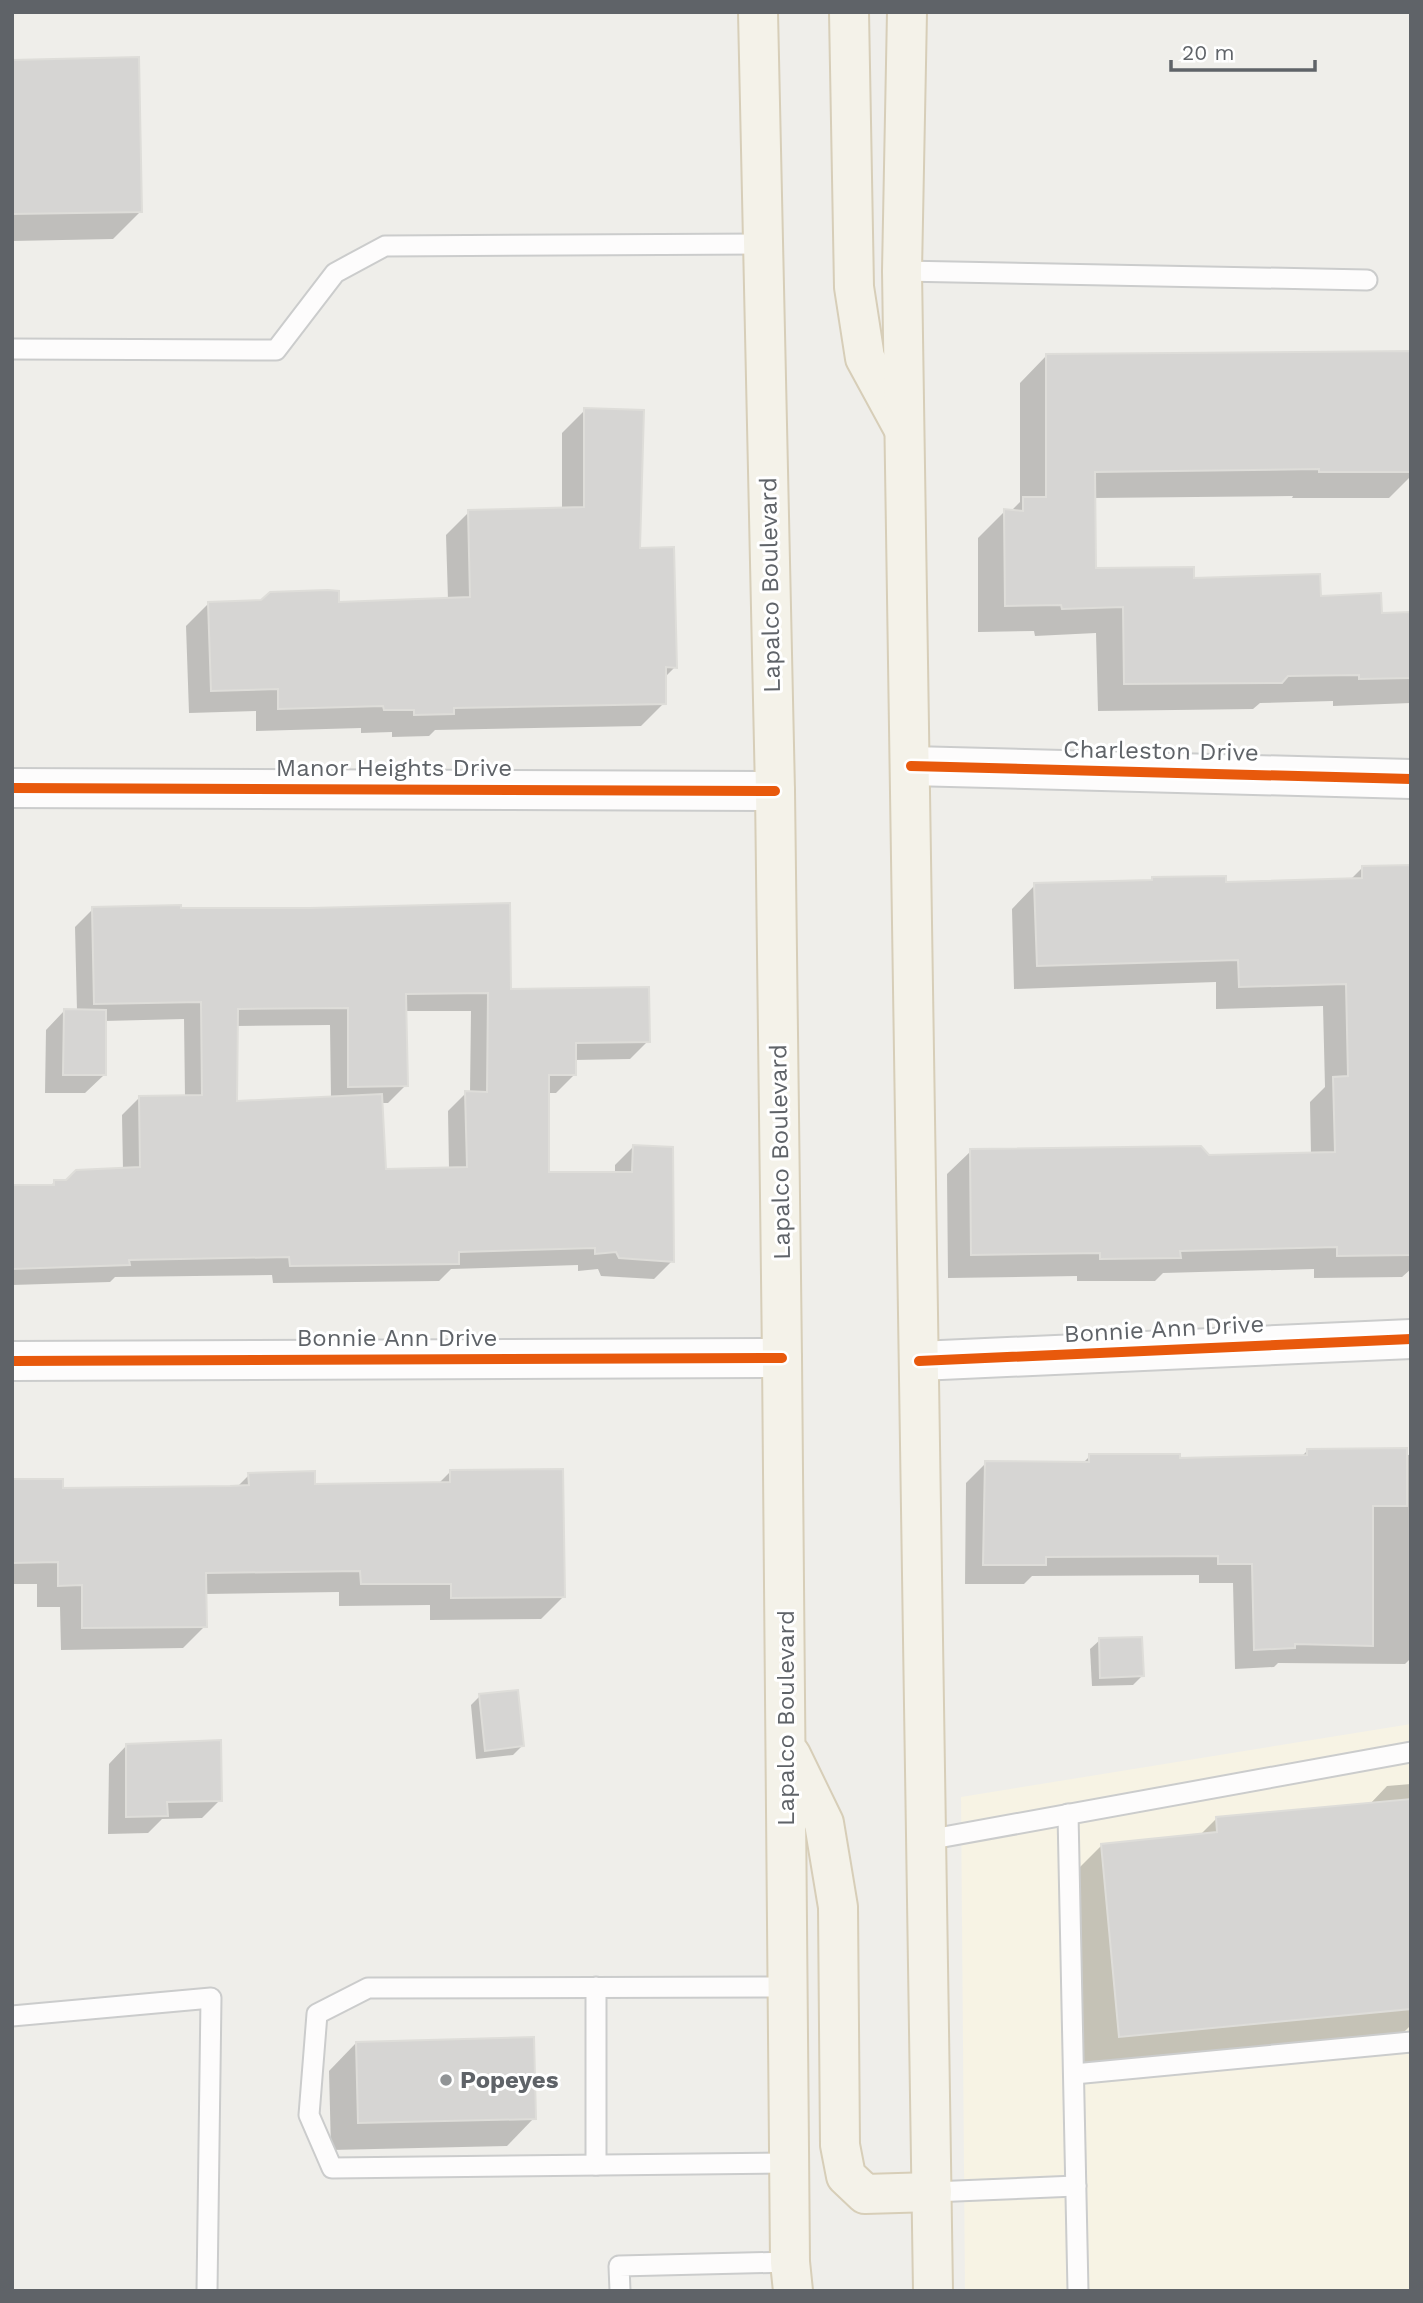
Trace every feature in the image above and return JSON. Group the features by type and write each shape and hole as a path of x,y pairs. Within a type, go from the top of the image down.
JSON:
{"main road":[{"name":"Lapalco Boulevard","path":"758,12 775,791 789,2163 794,2282"},
{"path":"849,12 854,287 865,358 905,431"},
{"path":"907,12 902,271 933,2291"},
{"path":"786,1743 824,1823 838,1907 840,2146 846,2176 865,2194 933,2192"}],"street":[{"name":"Charleston Drive","path":"911,766 1411,779"},
{"name":"Manor Heights Drive","path":"12,788 775,791"},
{"name":"Bonnie Ann Drive","path":"919,1360 1411,1339"},
{"name":"Bonnie Ann Drive","path":"12,1361 782,1358"}],"lane":[{"path":"12,349 276,350 335,273 385,246 763,244"},
{"path":"902,271 1367,280"},
{"path":"927,1840 1411,1752"},
{"path":"1068,1814 1078,2291"},
{"path":"596,1987 596,2165"},
{"path":"788,1987 368,1988 317,2014 309,2115 332,2168 789,2163"},
{"path":"12,2016 211,1998 206,2291"},
{"path":"1074,2074 1411,2042"},
{"path":"933,2192 1076,2186"},
{"path":"620,2291 619,2266 794,2282"}],"shaded area":[{"path":"1411,1724 1411,2291 965,2291 961,1797"}],"building":[{"path":"139,57 142,212 12,214 12,60"},
{"path":"1411,351 1411,472 1319,472 1319,469 1095,472 1096,568 1194,567 1194,578 1320,574 1321,596 1381,593 1382,613 1411,612 1411,678 1359,679 1359,675 1288,676 1282,683 1124,684 1123,607 1062,609 1061,605 1005,606 1004,509 1023,511 1023,497 1046,497 1046,354"},
{"path":"584,408 644,410 640,548 674,547 677,668 666,667 666,704 454,708 454,714 414,715 414,710 384,710 383,706 278,709 278,689 211,691 208,602 261,600 270,592 328,590 339,591 339,602 470,597 468,510 584,507"},
{"path":"1411,865 1411,1255 1337,1256 1337,1247 1180,1251 1181,1258 1100,1259 1100,1253 971,1255 970,1149 1201,1146 1209,1155 1335,1152 1333,1077 1348,1076 1346,984 1239,987 1238,960 1037,966 1034,883 1152,880 1152,877 1226,876 1226,882 1362,878 1362,866"},
{"path":"510,903 511,989 649,987 650,1042 576,1043 576,1075 549,1075 549,1172 632,1172 633,1145 673,1147 674,1262 619,1258 616,1252 595,1254 595,1248 459,1252 459,1264 290,1266 289,1257 129,1260 130,1265 12,1269 12,1185 54,1185 54,1180 66,1180 76,1170 140,1167 139,1096 202,1095 201,1002 94,1004 92,907 181,905 181,908","holes":["488,993 487,1092 465,1091 467,1167 386,1169 382,1094 237,1101 238,1009 348,1008 348,1087 408,1086 406,994"]},
{"path":"64,1009 106,1010 106,1075 63,1075"},
{"path":"1407,1448 1407,1506 1373,1506 1373,1646 1295,1644 1295,1648 1254,1650 1252,1564 1218,1564 1218,1556 1046,1557 1046,1565 983,1565 985,1461 1089,1462 1089,1454 1180,1454 1180,1458 1307,1455 1307,1449"},
{"path":"563,1469 565,1597 451,1598 451,1584 361,1584 360,1571 206,1573 207,1627 82,1628 82,1585 58,1586 58,1562 12,1563 12,1479 63,1479 63,1488 230,1486 249,1485 248,1473 315,1471 315,1484 450,1482 450,1470"},
{"path":"1142,1637 1144,1676 1100,1678 1099,1638"},
{"path":"518,1690 524,1746 485,1751 479,1694"},
{"path":"221,1740 222,1801 167,1802 168,1816 126,1817 126,1744"},
{"path":"1411,1799 1411,2009 1119,2037 1101,1844 1217,1832 1216,1817"},
{"name":"Popeyes","path":"534,2037 536,2119 358,2123 356,2042"}],"cycle path":[{"path":"911,766 1411,779"},
{"path":"12,788 775,791"},
{"path":"919,1361 1411,1339"},
{"path":"12,1361 782,1358"}],"place":[{"name":"Popeyes","path":"446,2080"}]}
